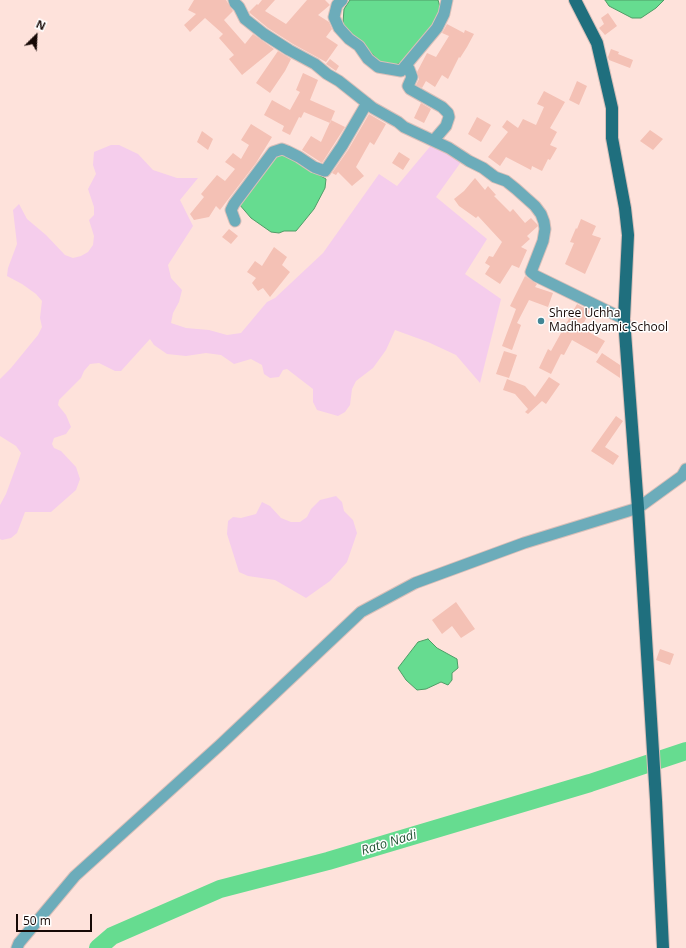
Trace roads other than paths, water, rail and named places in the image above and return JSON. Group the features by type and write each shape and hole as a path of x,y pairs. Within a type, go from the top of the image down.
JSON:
{"main road":[{"path":"575,0 597,43 612,108 612,138 625,208 628,236 624,319 638,508 656,800 663,948"}],"street":[{"path":"234,0 245,18 264,34 315,64 326,74 339,81 367,103 398,122 404,128 434,140 482,168 494,177 506,182 531,203 541,214 546,229 531,272 536,276 624,319"},
{"path":"342,0 337,5 334,17 339,28 349,39 359,46 368,58 378,66 401,71 436,28 444,14 447,0"},
{"path":"405,66 409,69 412,77 408,86 410,89 442,107 448,113 449,117 446,126 434,140"},
{"path":"235,221 231,210 234,204 273,152 282,149 299,157 314,167 325,171 342,146 367,103"},
{"path":"17,948 19,943 75,876 220,746 361,612 415,583 524,543 638,508 682,476 686,469"}],"waterway":[{"name":"Rato Nadi","path":"98,948 112,936 220,889 328,861 590,783 686,751"}],"place":[{"name":"Shree Uchha Madhadyamic School","path":"541,321"}]}
